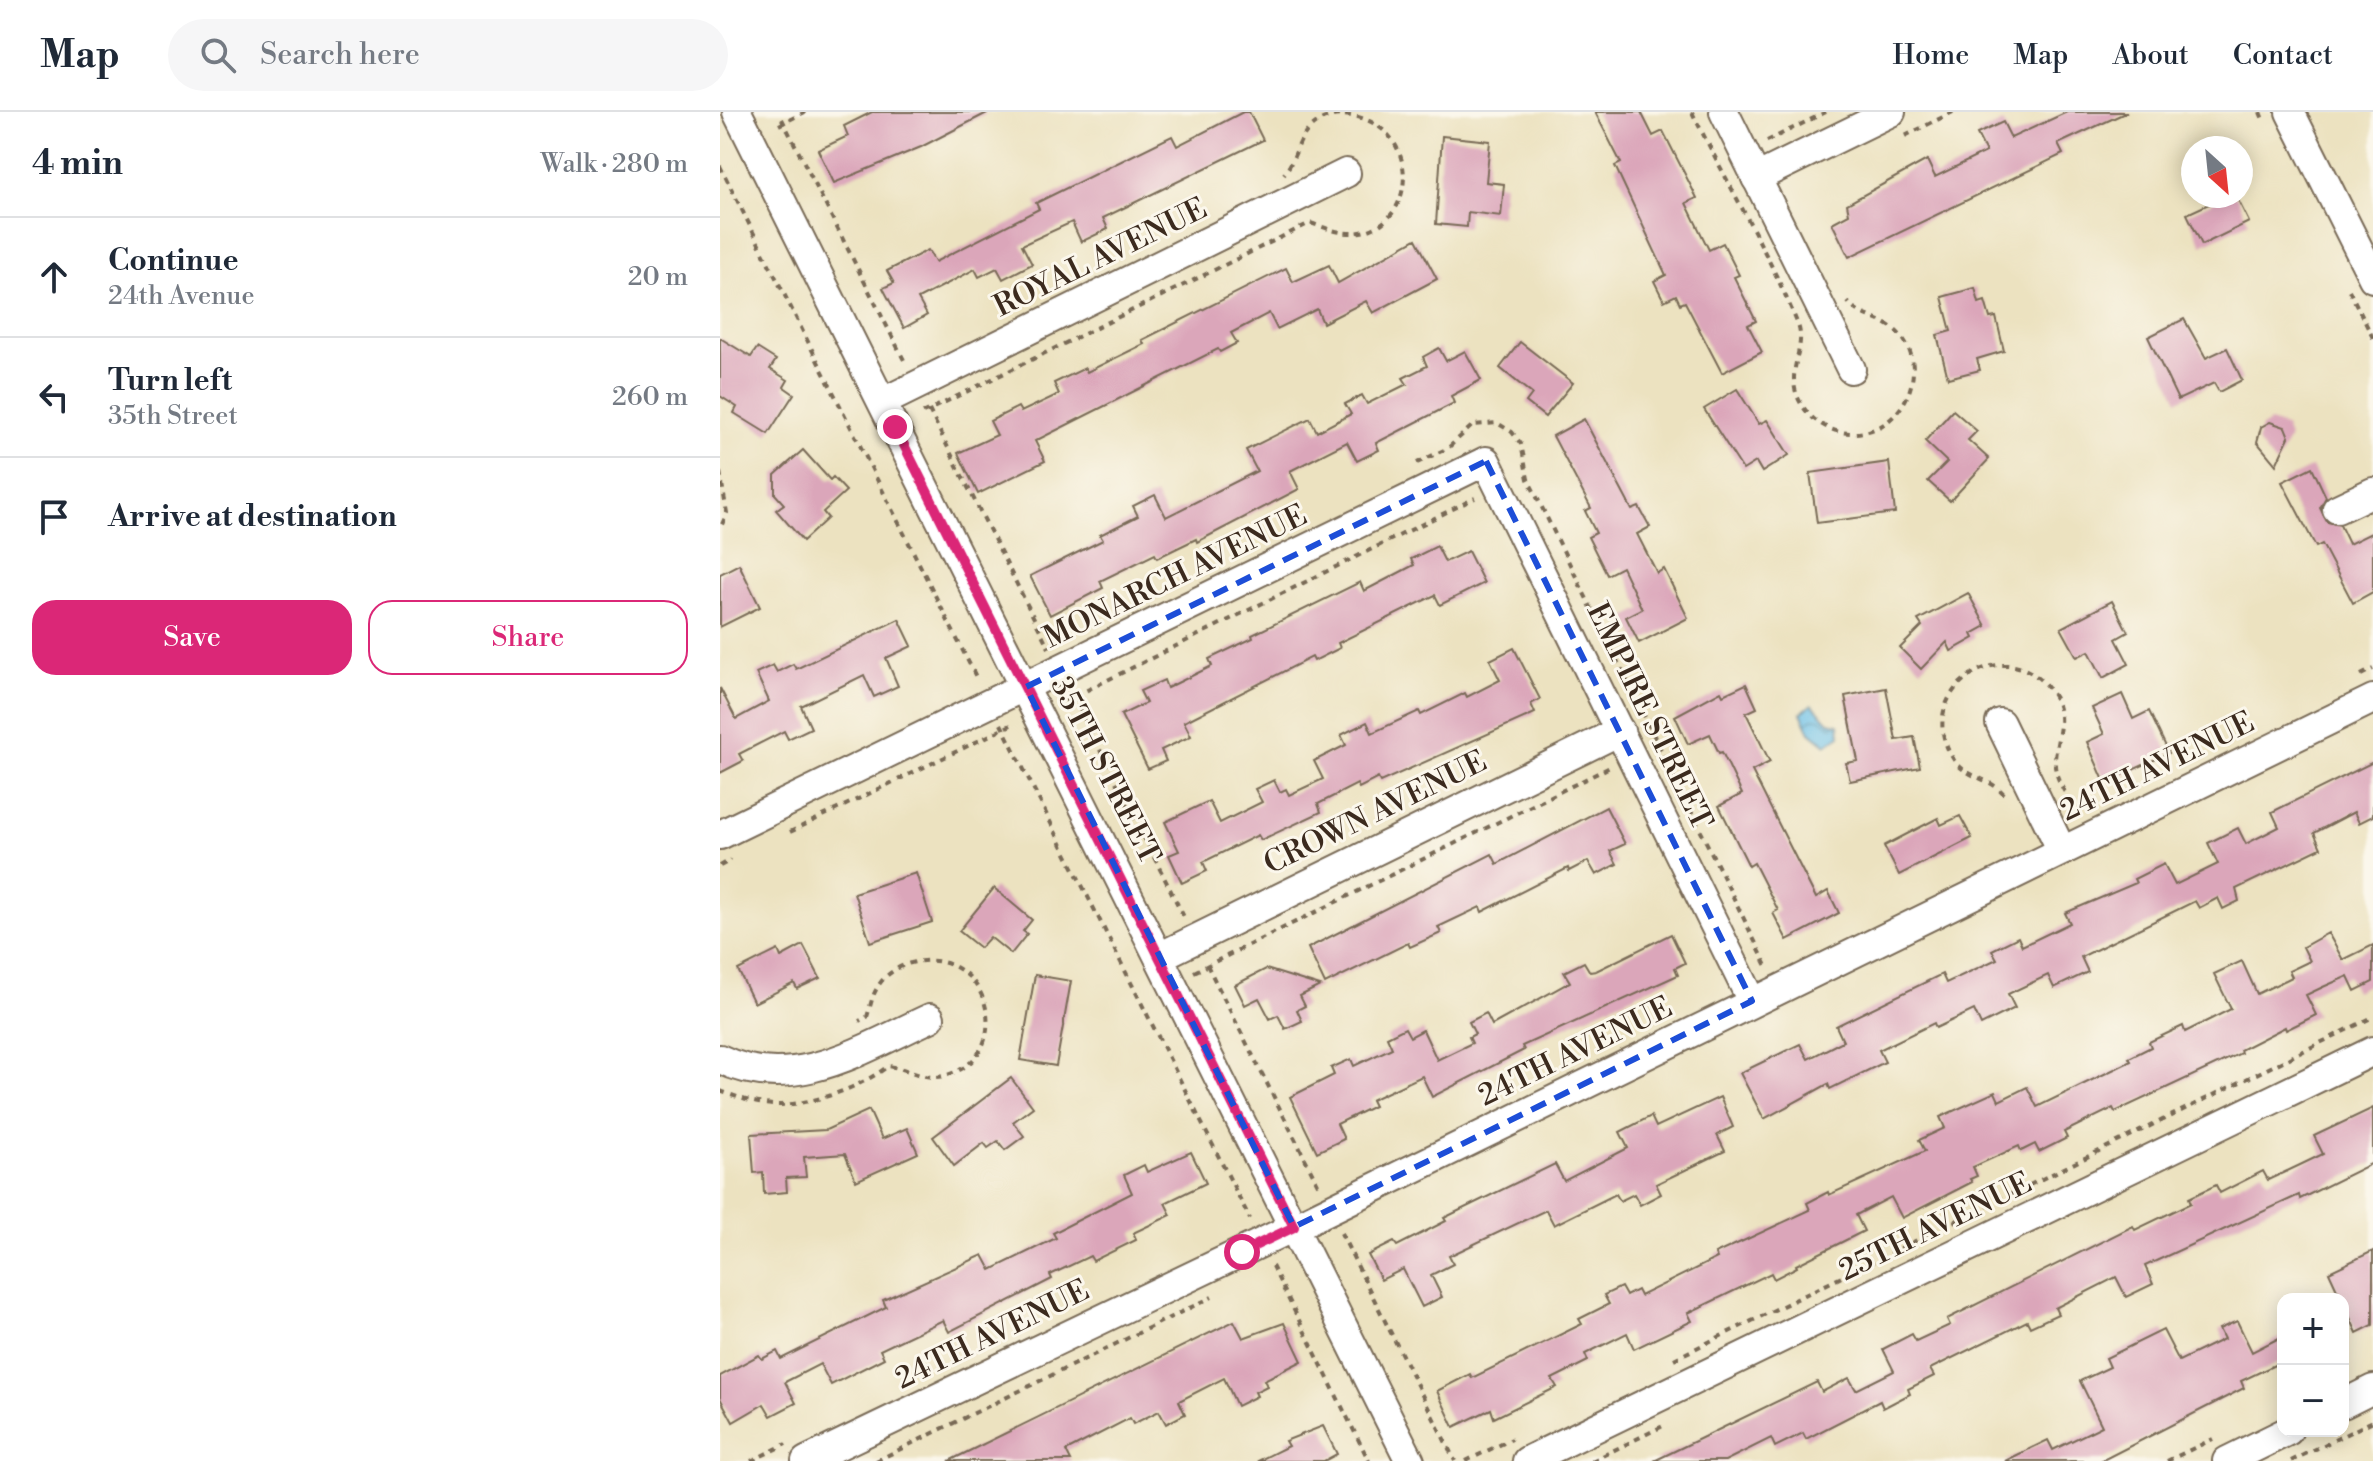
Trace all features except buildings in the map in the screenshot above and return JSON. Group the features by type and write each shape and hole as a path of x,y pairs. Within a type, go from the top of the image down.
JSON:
{"street":[{"path":"720,121 738,112"},
{"name":"35TH STREET","path":"738,112 1410,1461"},
{"path":"1724,112 1851,369"},
{"path":"1756,178 1891,112"},
{"path":"2290,112 2373,278"},
{"name":"ROYAL AVENUE","path":"883,402 1346,173"},
{"name":"MONARCH AVENUE","path":"727,847 1026,687 1486,461"},
{"name":"EMPIRE STREET","path":"1486,461 1752,1001"},
{"path":"2337,509 2373,492"},
{"name":"24TH AVENUE","path":"806,1461 1294,1227 2373,699"},
{"path":"2000,723 2062,851"},
{"name":"CROWN AVENUE","path":"1161,956 1620,731"},
{"path":"720,1059 768,1074 815,1069 930,1018"},
{"name":"25TH AVENUE","path":"1525,1447 2373,1051"},
{"path":"2349,1401 2373,1389"},
{"path":"2227,1461 2277,1436"}],"path":[{"path":"805,112 782,122 908,368"},
{"path":"1768,141 1826,112"},
{"path":"720,166 981,687"},
{"path":"925,403 1052,654"},
{"path":"1405,470 1448,448 1465,429 1481,423 1497,423 1518,438 1528,479 1778,988"},
{"path":"720,472 727,513 720,529"},
{"path":"1065,701 1475,498 1482,512"},
{"path":"1040,650 1048,646"},
{"path":"1069,687 1187,923"},
{"path":"999,721 1250,1219"},
{"path":"777,838 1011,725"},
{"path":"1174,982 1633,756"},
{"path":"720,866 727,847"},
{"path":"1204,958 1322,1192"},
{"path":"1662,1365 2373,1017"},
{"path":"1338,1227 1455,1461"},
{"path":"1269,1261 1276,1266 1369,1461"},
{"path":"876,1461 1216,1295"},
{"path":"2291,1461 2373,1421"},
{"path":"1466,1461 1525,1447"}],"highlighted area":[{"path":"1486,461 1752,1001 1294,1227 1026,687"}],"water":[{"path":"1812,704 1829,722 1839,724 1840,735 1826,745 1810,732 1801,713"}],"route":[{"path":"895,427 1294,1227 1242,1252"}]}
